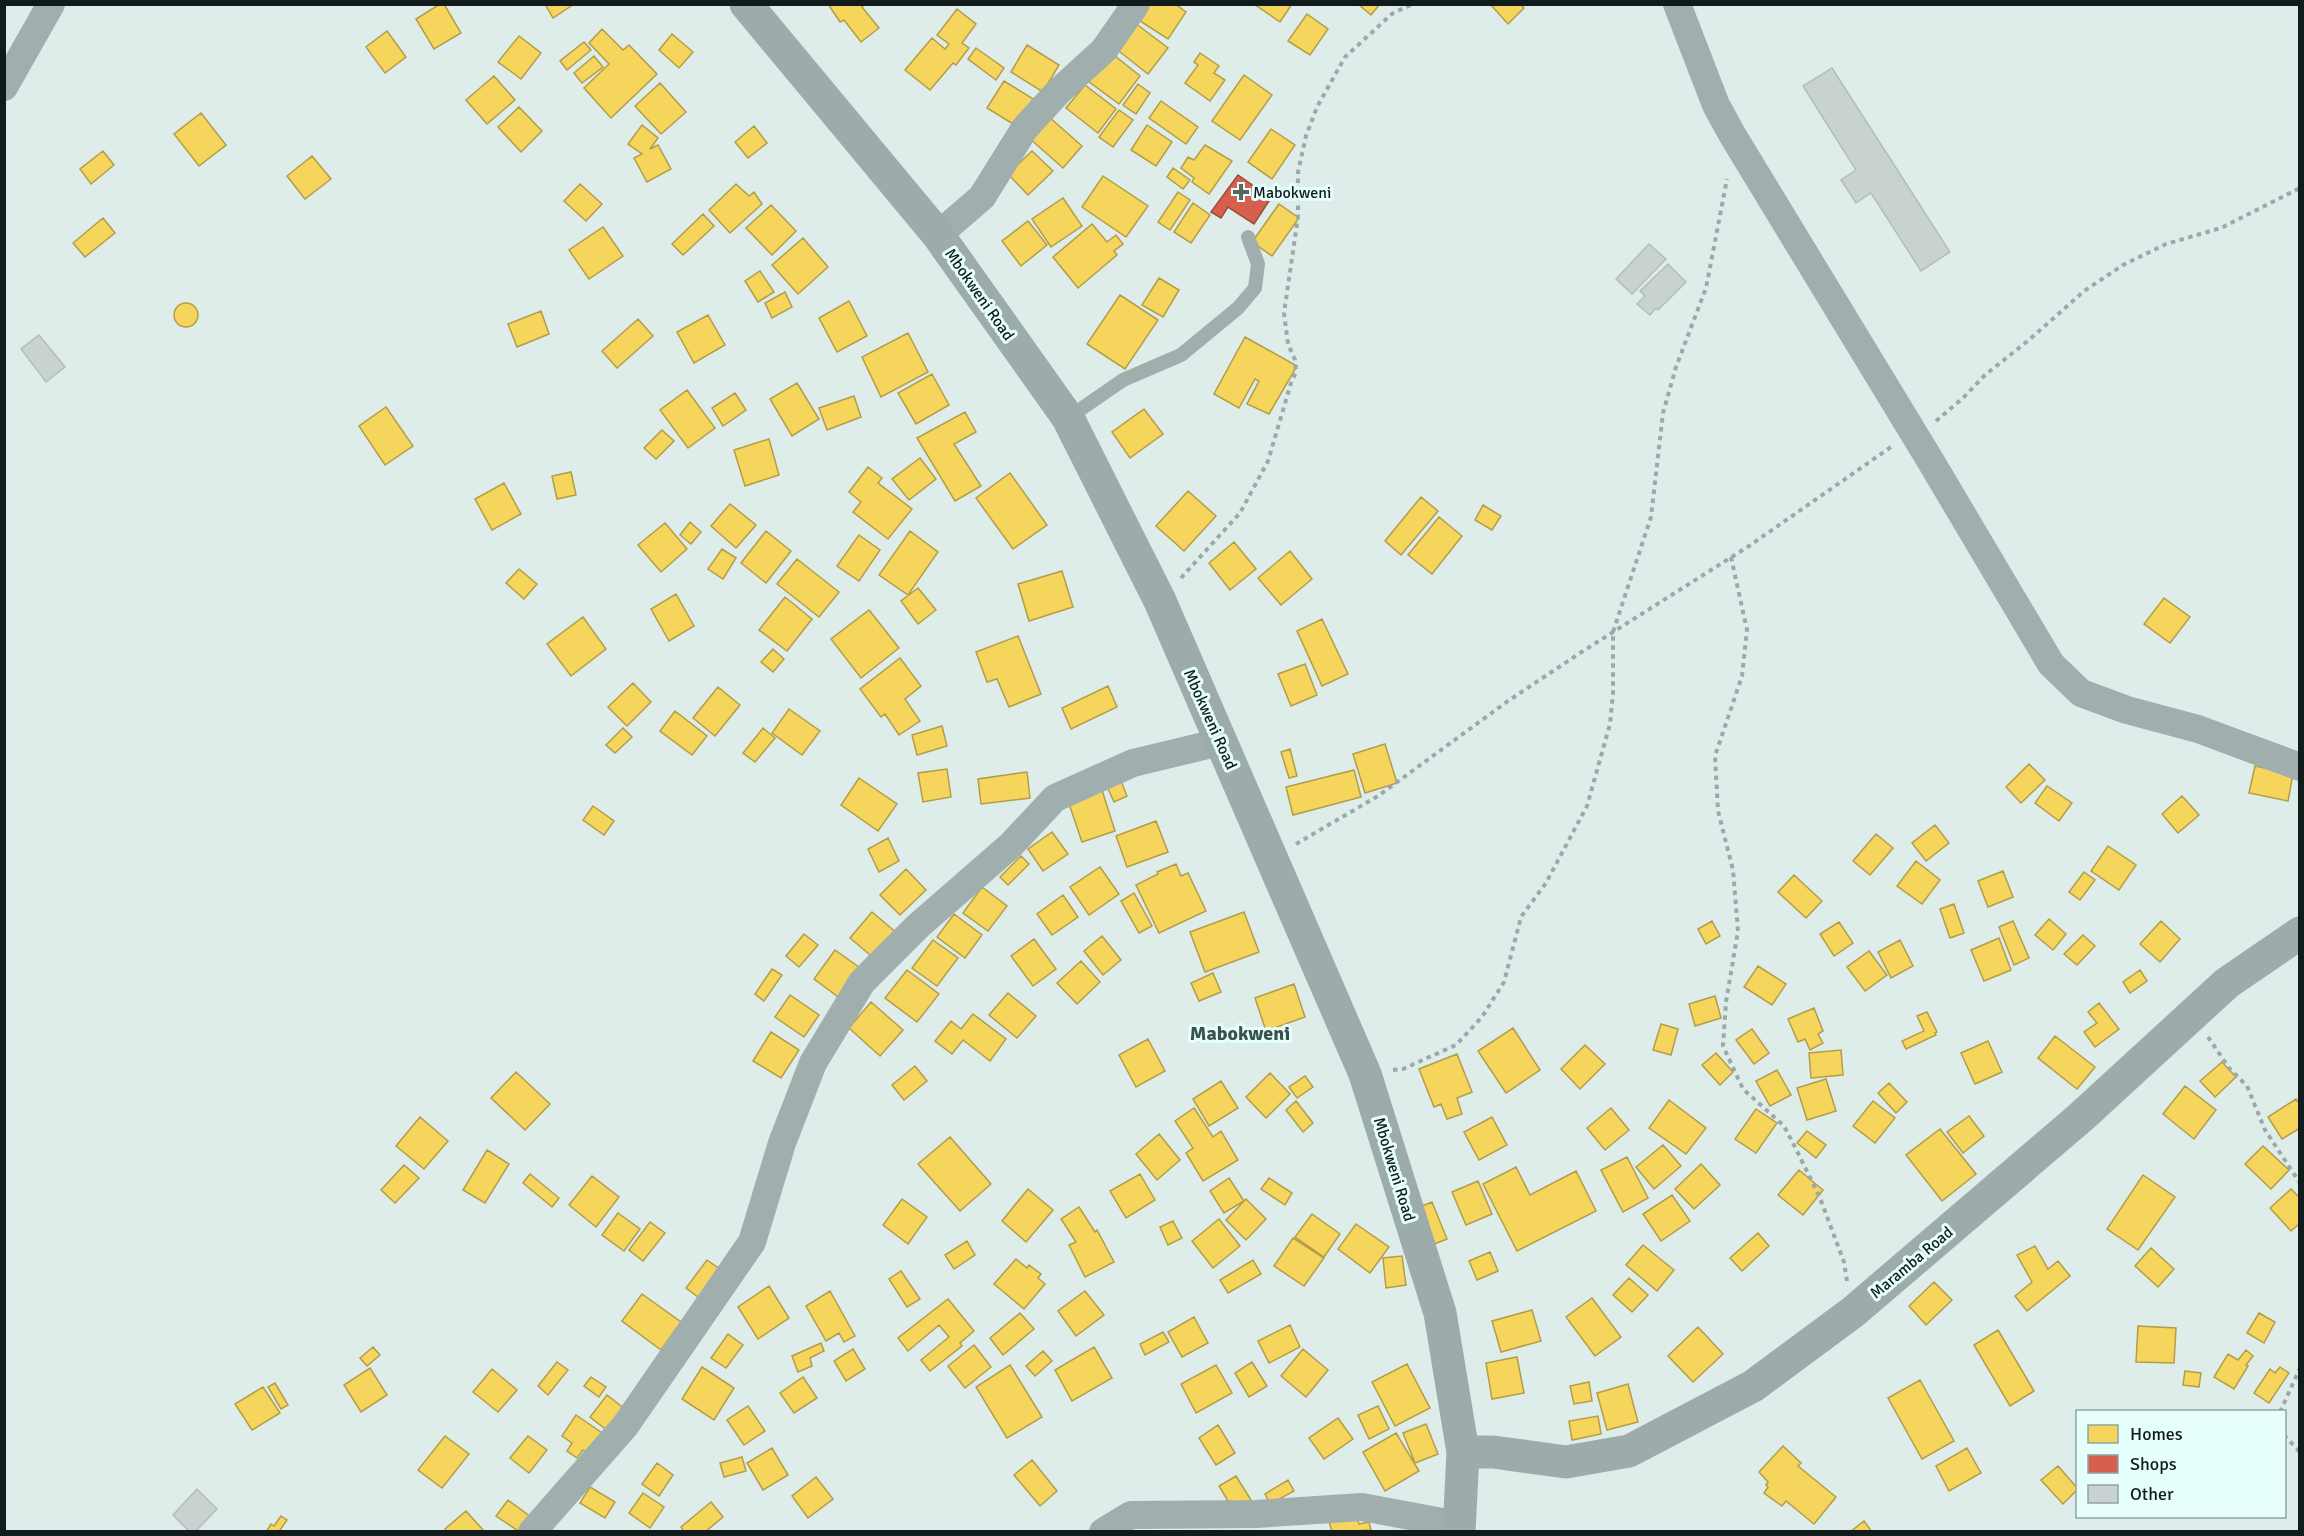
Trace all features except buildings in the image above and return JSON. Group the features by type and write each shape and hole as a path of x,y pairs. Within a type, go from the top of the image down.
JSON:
{"street":[{"path":"4,87 51,4"},
{"name":"Mbokweni Road","path":"746,4 938,235 1068,418 1160,601 1365,1074 1440,1313 1463,1452 1458,1528"},
{"path":"938,235 982,197 1025,128 1058,92 1104,51 1136,4"},
{"path":"1677,4 1716,105 1733,136 2051,664 2081,693 2127,710 2198,729 2300,767"},
{"path":"532,1532 625,1426 752,1242 782,1143 813,1063 862,982 918,926 1011,845 1055,798 1134,763 1220,742"},
{"name":"Maramba Road","path":"1463,1452 1492,1452 1566,1462 1629,1451 1753,1386 1853,1312 2081,1117 2226,983 2300,933"},
{"path":"1102,1532 1131,1515 1256,1514 1362,1507 1458,1528"}],"lane":[{"path":"1068,418 1123,380 1181,355 1238,308 1255,288 1258,264 1248,237"}],"path":[{"path":"1160,601 1240,513 1268,461 1296,372 1295,360 1288,344 1284,313 1298,217 1298,172 1306,136 1317,107 1345,57 1394,13 1413,4"},
{"path":"1365,1074 1403,1069 1456,1045 1482,1017 1504,982 1521,917 1546,883 1587,806 1610,724 1613,693 1613,632 1651,517 1663,413 1676,367 1706,288 1725,200 1733,136"},
{"path":"1272,857 1378,796 1508,701 1731,557 1913,432 1940,419 1985,375 2084,291 2123,265 2166,244 2221,228 2300,188"},
{"path":"1731,557 1747,630 1742,676 1715,756 1718,811 1733,870 1738,931 1725,1002 1724,1046 1743,1089 1784,1126 1820,1198 1844,1262 1853,1312"},
{"path":"2193,1014 2218,1054 2247,1086 2265,1130 2300,1183"},
{"path":"2281,1410 2300,1368"},
{"path":"2286,1437 2300,1452"}],"place":[{"name":"Mabokweni","path":"1241,192"}],"district":[{"name":"Mabokweni","path":"1240,1033"}]}
